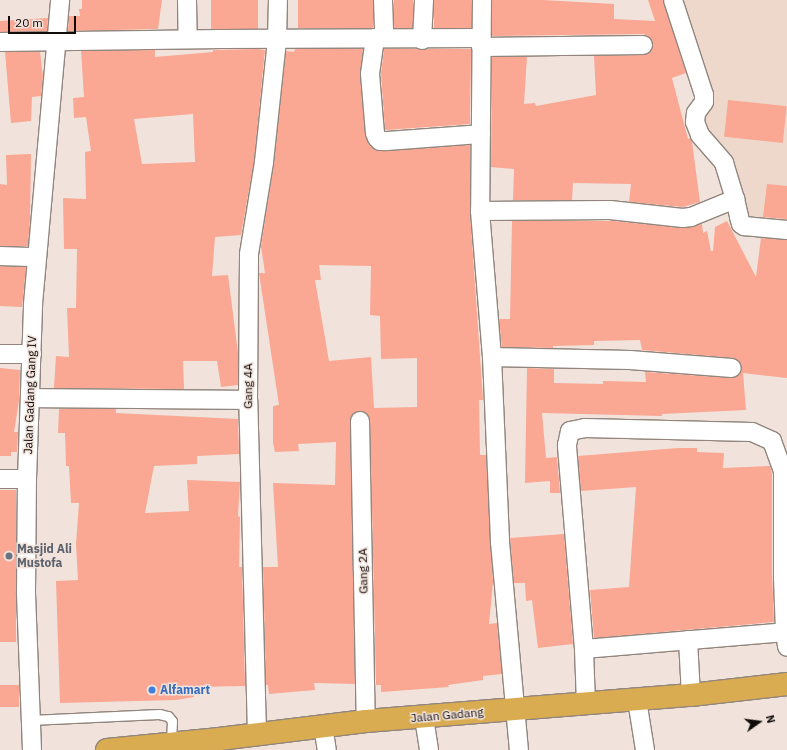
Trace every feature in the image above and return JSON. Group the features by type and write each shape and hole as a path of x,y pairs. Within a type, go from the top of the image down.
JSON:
{"highway":[{"name":"Jalan Gadang","path":"107,750 171,743 220,744 257,734 366,721 424,718 515,709 637,700 787,684"}],"street":[{"name":"Jalan Gadang Gang IV","path":"32,750 26,592 27,479 37,257 50,129 55,42 60,0"},
{"path":"187,0 188,39"},
{"name":"Gang 4A","path":"257,734 248,400 249,254 264,162 277,40 278,0"},
{"path":"383,0 380,38 370,74 375,133 377,138 380,141 481,134"},
{"path":"422,40 424,0"},
{"path":"482,0 480,211 492,357 500,542 519,750"},
{"path":"673,0 704,95 704,102 696,113 695,122 700,135 724,163 741,224 744,226 787,230"},
{"path":"0,42 380,38 481,43 643,45"},
{"path":"480,211 610,210 683,218 691,217 735,199"},
{"path":"0,256 37,257"},
{"path":"0,354 32,354"},
{"path":"492,357 630,360 732,368"},
{"path":"31,398 248,400"},
{"name":"Gang 2A","path":"360,421 366,721"},
{"path":"584,649 688,640 786,640 782,472 772,441 752,432 585,428 570,431 567,445 584,649 586,704"},
{"path":"0,479 27,479"},
{"path":"688,640 691,695"},
{"path":"637,700 645,750"},
{"path":"424,718 429,750"},
{"path":"324,726 327,750"}],"lane":[{"path":"30,720 159,714 168,716 172,721 171,743"}],"shaded area":[{"path":"675,0 787,0 787,225 744,220 704,136 708,95"}],"building":[{"path":"82,0 162,0 158,29 68,31 69,16 80,16 79,9 82,9"},
{"path":"211,0 258,0 258,29 211,29"},
{"path":"298,0 373,0 373,28 298,28"},
{"path":"394,0 413,0 413,28 394,28"},
{"path":"434,0 472,0 472,28 434,28"},
{"path":"492,0 543,0 614,4 614,19 655,21 648,0 663,0 686,73 672,78 688,139 690,138 692,142 700,202 683,207 629,202 631,184 573,183 572,200 513,200 514,169 491,167 492,57 527,57 524,104 535,103 536,106 596,95 594,56 644,55 652,50 653,44 648,36 643,34 492,36"},
{"path":"48,18 47,31 0,32 0,21"},
{"path":"295,49 363,49 360,75 365,134 369,145 376,151 470,145 470,212 483,400 479,400 480,455 486,455 493,582 489,624 497,623 502,674 483,676 483,680 448,685 449,687 381,692 381,685 376,685 370,421 365,412 359,411 351,416 350,421 355,684 314,683 315,690 269,694 268,685 266,685 263,567 278,567 273,483 335,485 336,442 298,444 299,451 275,452 273,443 273,406 279,405 259,273 265,273 261,246 274,163 286,51 294,52","holes":["319,265 371,266 370,315 380,316 381,359 417,358 417,407 374,408 371,357 329,361 315,280 321,280"]},
{"path":"384,49 471,49 470,124 385,130 381,74"},
{"path":"155,50 155,57 213,52 213,50 265,50 254,161 241,235 215,237 212,276 228,275 238,353 238,385 221,387 217,361 183,361 184,389 54,388 56,356 69,357 67,308 76,308 77,249 64,249 63,198 86,199 85,152 91,151 86,117 74,118 73,98 84,97 81,51","holes":["193,114 195,162 142,164 134,119"]},
{"path":"5,52 40,52 43,77 41,96 32,97 31,121 11,123"},
{"path":"728,100 787,106 783,143 724,137"},
{"path":"31,154 28,246 0,246 0,184 7,185 6,155"},
{"path":"767,184 787,186 787,219 763,217"},
{"path":"512,221 614,221 682,228 702,224 703,233 707,231 711,251 713,251 715,227 727,221 756,277 761,238 787,240 787,378 743,373 746,410 662,414 662,416 542,413 546,458 557,457 560,493 550,493 550,481 525,483 527,368 554,369 554,383 603,384 603,381 646,382 645,372 732,378 740,374 742,368 738,360 733,358 642,350 640,340 594,341 594,345 553,346 553,348 502,347 499,319 510,319"},
{"path":"0,266 26,267 22,307 0,306"},
{"path":"0,368 20,370 19,400 14,432 18,432 17,452 11,452 11,456 0,456"},
{"path":"59,409 116,409 116,413 238,419 239,454 197,456 197,464 154,466 145,513 189,511 187,480 240,482 238,516 240,517 239,567 242,567 245,686 193,687 194,697 176,700 60,703 56,581 78,580 76,544 79,503 71,503 69,466 66,466 65,433 58,433"},
{"path":"678,448 697,448 697,452 724,453 723,468 770,466 772,474 772,573 774,622 594,638 590,590 629,587 636,487 581,491 578,456"},
{"name":"Masjid Ali Mustofa","path":"0,490 16,490 16,642 0,642"},
{"path":"564,534 573,644 538,648 532,600 526,601 525,583 514,583 510,538"},
{"path":"0,685 19,685 19,707 0,707"}],"place":[{"name":"Masjid Ali Mustofa","path":"9,556"},
{"name":"Alfamart","path":"152,690"}]}
